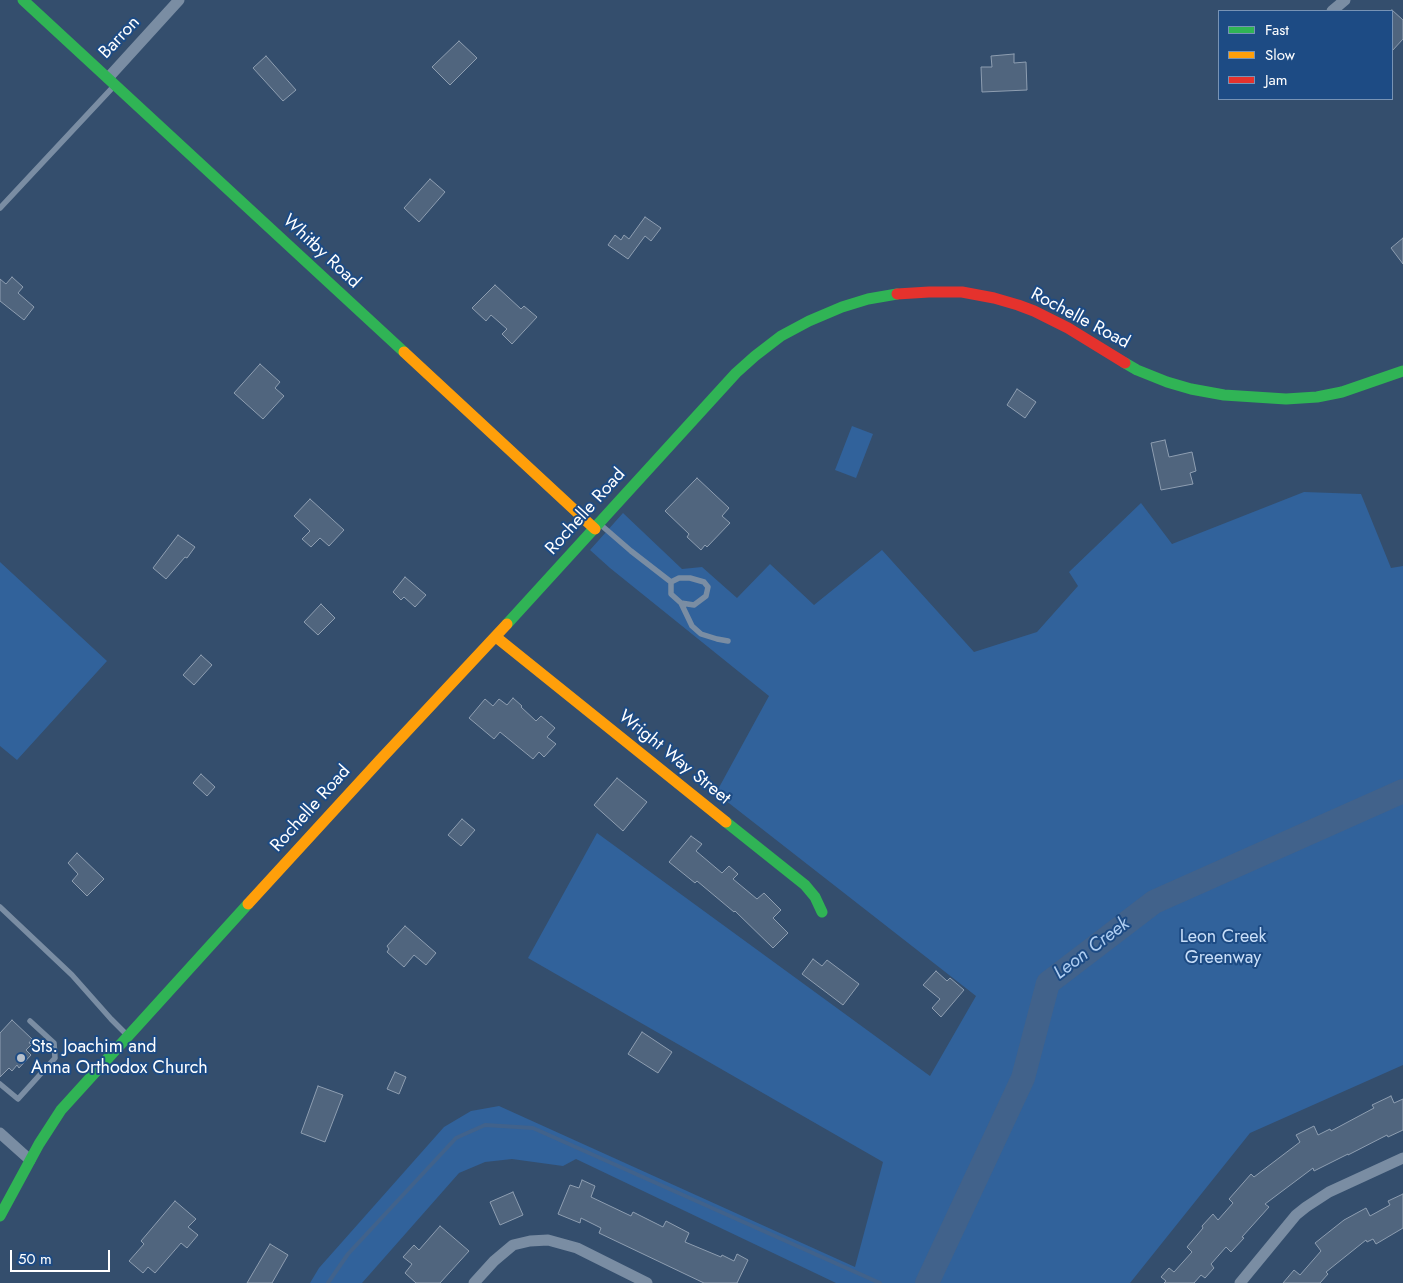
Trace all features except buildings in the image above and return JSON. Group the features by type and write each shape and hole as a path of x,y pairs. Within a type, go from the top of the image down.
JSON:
{"street":[{"name":"Whitby Road","path":"23,0 597,526"},
{"name":"Barron","path":"111,82 179,0"},
{"path":"1333,10 1344,0"},
{"name":"Rochelle Road","path":"0,1216 39,1144 61,1110 736,373 781,336 809,321 842,307 868,299 899,294 962,292 1018,305 1068,328 1137,370 1167,382 1192,389 1224,394 1286,399 1317,397 1342,392 1403,371"},
{"name":"Wright Way Street","path":"496,637 805,885 815,897 822,912"},
{"path":"0,1133 30,1160"},
{"path":"1240,1283 1296,1215 1306,1206 1329,1192 1403,1158"},
{"path":"474,1283 494,1261 514,1245 530,1241 548,1240 576,1248 647,1283"}],"lane":[{"path":"0,208 111,82"},
{"path":"597,526 671,582"},
{"path":"671,582 679,578 690,578 704,582 708,588 706,596 694,605 681,603"},
{"path":"671,582 671,594 681,603 692,626 701,634 716,639 728,640"},
{"path":"0,907 72,975 128,1036"},
{"path":"0,1084 18,1099 55,1058 54,1043 30,1021"}],"green space":[{"path":"852,426 873,434 856,478 835,470"},
{"name":"Leon Creek Greenway","path":"1304,492 1361,494 1391,568 1403,566 1403,1065 1250,1133 1130,1283 836,1283 576,1159 563,1166 512,1159 485,1162 459,1173 362,1283 310,1283 319,1268 444,1127 471,1111 499,1106 855,1267 883,1162 528,958 597,833 930,1076 976,996 716,793 769,696 590,550 623,513 682,569 702,567 737,598 770,564 814,605 882,550 974,652 1037,632 1078,586 1069,572 1141,503 1172,544"},
{"path":"0,562 107,661 17,760 0,746"}],"waterway":[{"name":"Leon Creek","path":"927,1283 1023,1078 1048,983 1154,902 1403,791"},
{"path":"328,1283 348,1254 456,1138 485,1125 533,1128 880,1283"}],"traffic: fast":[{"path":"23,0 404,352"},
{"path":"507,624 736,373 755,356 781,336 809,321 842,307 868,299 897,294"},
{"path":"1125,363 1167,382 1191,389 1224,395 1286,399 1317,397 1342,392 1403,371"},
{"path":"726,822 805,885 815,897 822,912"},
{"path":"0,1216 39,1144 61,1110 248,904"}],"traffic: slow":[{"path":"404,352 595,529"},
{"path":"248,904 507,624"},
{"path":"496,637 726,822"}],"traffic: jam":[{"path":"897,294 962,292 1018,305 1068,328 1125,363"}],"place":[{"name":"Sts. Joachim and Anna Orthodox Church","path":"21,1058"}]}
